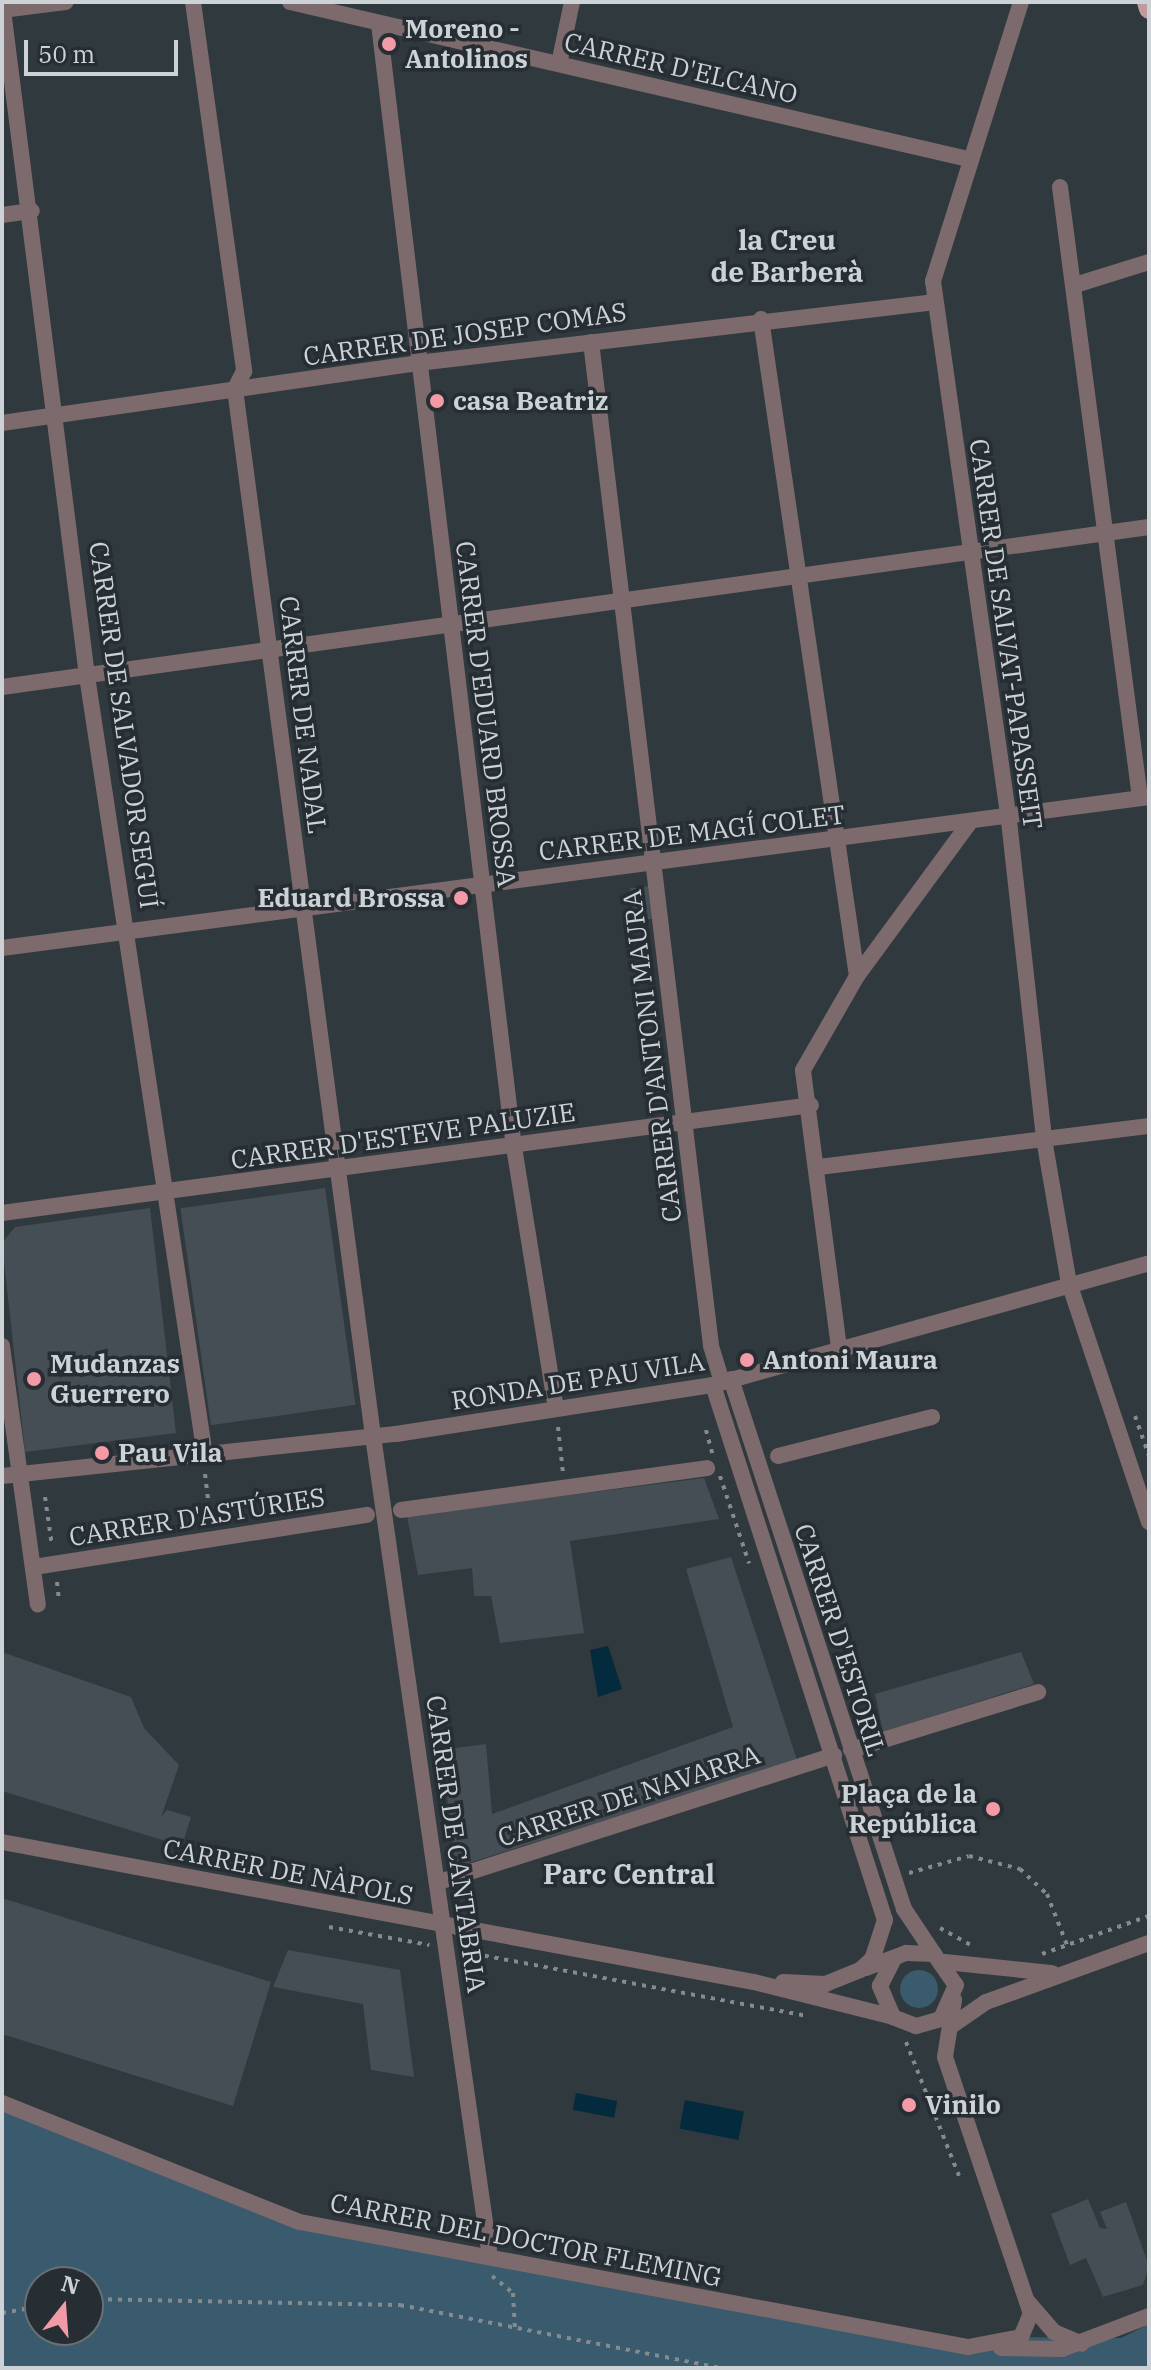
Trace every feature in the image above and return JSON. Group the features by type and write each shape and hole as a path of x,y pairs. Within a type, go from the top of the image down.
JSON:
{"main road":[{"path":"1147,2 1149,9"}],"street":[{"path":"3,8 66,2"},
{"name":"CARRER DE NADAL","path":"193,2 244,371 235,389 340,1167 373,1436"},
{"name":"CARRER D'ELCANO","path":"290,2 968,159"},
{"path":"559,64 572,2"},
{"name":"CARRER DE SALVAT-PAPASSEIT","path":"1021,2 968,159 933,281 1009,821 1044,1139 1069,1283 1149,1522"},
{"name":"CARRER DE SALVADOR SEGUÍ","path":"3,8 60,413 87,676 130,932 163,1193 205,1455"},
{"name":"CARRER D'EDUARD BROSSA","path":"379,24 514,1147 556,1409"},
{"path":"1060,187 1145,798"},
{"path":"2,215 32,211"},
{"path":"1075,285 1149,262"},
{"name":"CARRER DE JOSEP COMAS","path":"2,423 418,363 761,319 935,302"},
{"path":"761,319 794,577 857,976"},
{"name":"CARRER D'ANTONI MAURA","path":"591,342 711,1346 722,1382"},
{"path":"2,687 450,620 794,577 1149,527"},
{"name":"CARRER DE MAGÍ COLET","path":"2,948 834,839 970,822 1009,821 1145,798"},
{"path":"839,1348 807,1058 857,976 970,822"},
{"name":"CARRER D'ESTEVE PALUZIE","path":"2,1213 811,1105"},
{"path":"819,1167 1149,1126"},
{"name":"RONDA DE PAU VILA","path":"2,1476 373,1436 722,1382 1149,1263"},
{"path":"2,1346 6,1396 24,1475 38,1605"},
{"name":"CARRER D'ESTORIL","path":"722,1382 894,1878 940,1958"},
{"name":"CARRER D'ESTORIL","path":"722,1382 885,1920 883,1964"},
{"path":"778,1456 932,1417"},
{"name":"CARRER DE CANTABRIA","path":"373,1436 439,1882 490,2257"},
{"path":"401,1510 707,1468"},
{"name":"CARRER D'ASTÚRIES","path":"34,1567 367,1515"},
{"path":"851,1750 1038,1692"},
{"name":"CARRER DE NAVARRA","path":"439,1882 834,1755"},
{"name":"CARRER DE NÀPOLS","path":"2,1842 754,1982 893,2025"},
{"path":"948,2029 967,2010 1149,1943"},
{"path":"940,1958 954,2000 945,2057 1028,2301 1054,2332 1082,2344"},
{"path":"954,2000 929,2025 893,2025 881,1999 883,1964 940,1958 1069,1972"},
{"name":"CARRER DE NÀPOLS","path":"754,1982 826,1984 883,1964"},
{"name":"CARRER DEL DOCTOR FLEMING","path":"2,2103 300,2222 968,2347 1021,2337 1029,2325 1028,2301"},
{"path":"968,2347 1082,2344 1149,2316"}],"path":[{"path":"558,1427 565,1488"},
{"path":"205,1474 212,1539"},
{"path":"894,1878 969,1856 1003,1861 1047,1894 1067,1945"},
{"path":"329,1927 816,2018"},
{"path":"893,2025 912,2047 959,2176"},
{"path":"490,2257 492,2277 513,2293 515,2328"},
{"path":"104,2299 400,2305 722,2368"},
{"path":"2,2313 24,2309"}],"shaded area":[{"path":"608,1646 622,1689 598,1697 590,1650"},
{"path":"919,1970 933,1975 938,1989 933,2003 919,2008 905,2003 900,1989 905,1975"},
{"path":"576,2093 617,2101 614,2118 573,2110"},
{"path":"685,2100 744,2111 738,2140 679,2128"},
{"path":"2,2103 301,2222 968,2347 1021,2337 1121,2338 1149,2324 1149,2368 2,2368"}],"building":[{"path":"648,886 652,919 634,921 630,888"},
{"path":"325,1188 355,1405 211,1425 180,1208"},
{"path":"150,1208 176,1433 25,1452 2,1243 15,1227"},
{"path":"704,1478 719,1519 570,1541 584,1633 500,1643 491,1596 474,1596 472,1568 418,1575 407,1516"},
{"path":"731,1557 797,1760 456,1867 441,1750 486,1744 492,1814 733,1727 686,1569"},
{"path":"2,1652 131,1697 144,1728 179,1765 161,1817 167,1810 191,1817 182,1846 2,1791"},
{"path":"1021,1652 1034,1684 883,1732 875,1694"},
{"path":"2,1898 271,1982 233,2106 2,2034"},
{"path":"288,1950 400,1970 414,2077 371,2070 363,2004 273,1987"},
{"path":"1088,2199 1100,2228 1107,2229 1100,2212 1126,2202 1149,2266 1143,2285 1103,2297 1086,2258 1070,2265 1051,2214"}],"place":[{"name":"Moreno - Antolinos","path":"389,44"},
{"name":"casa Beatriz","path":"437,401"},
{"name":"Eduard Brossa","path":"461,898"},
{"name":"Antoni Maura","path":"747,1360"},
{"name":"Mudanzas Guerrero","path":"34,1379"},
{"name":"Pau Vila","path":"102,1453"},
{"name":"Plaça de la República","path":"993,1809"},
{"name":"Vinilo","path":"909,2105"}],"district":[{"name":"la Creu de Barberà","path":"787,256"},
{"name":"Parc Central","path":"629,1874"}]}
